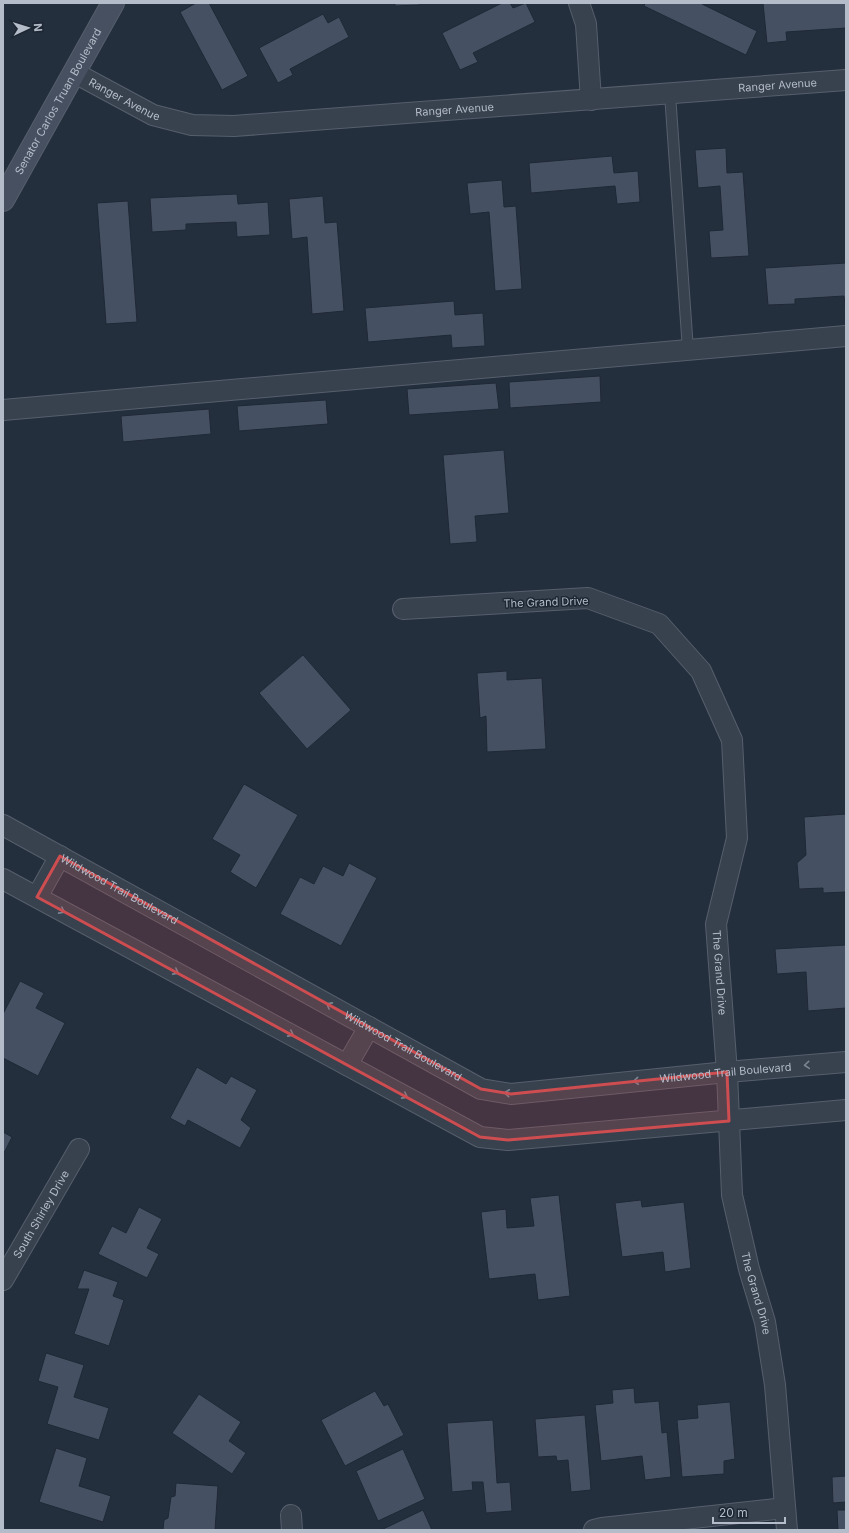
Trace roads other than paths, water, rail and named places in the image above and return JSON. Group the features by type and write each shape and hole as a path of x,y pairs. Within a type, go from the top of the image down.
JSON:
{"main road":[{"name":"Senator Carlos Truan Boulevard","path":"3,200 113,3"}],"street":[{"path":"579,3 586,24 591,100"},
{"name":"Ranger Avenue","path":"75,73 153,115 192,125 234,126 846,80"},
{"path":"3,410 846,336"},
{"name":"The Grand Drive","path":"403,609 588,598 659,624 701,671 732,740 737,838 716,924 727,1072 732,1195 749,1268 765,1322 775,1385 787,1530"},
{"name":"Wildwood Trail Boulevard","path":"3,825 481,1089 511,1094 727,1072 846,1062"},
{"path":"37,897 60,856"},
{"path":"3,879 480,1137 508,1140 846,1110"},
{"path":"348,1065 369,1027"},
{"name":"South Shirley Drive","path":"3,1280 79,1149"},
{"path":"594,1530 785,1508"}],"lane":[{"path":"670,94 688,350"}]}
